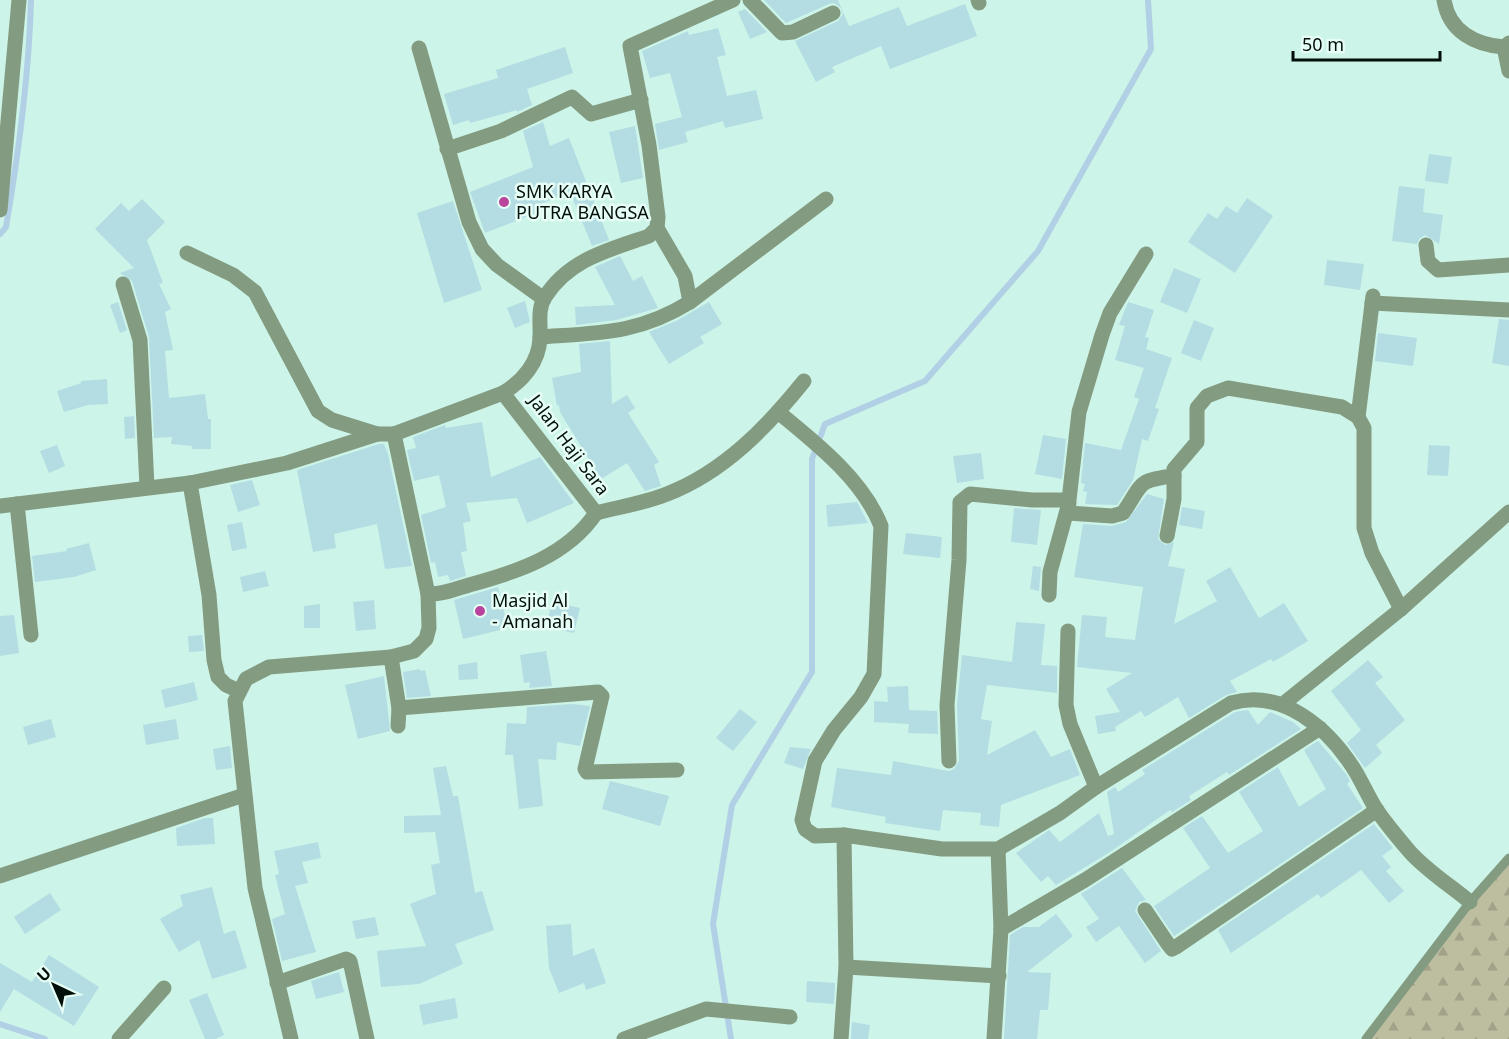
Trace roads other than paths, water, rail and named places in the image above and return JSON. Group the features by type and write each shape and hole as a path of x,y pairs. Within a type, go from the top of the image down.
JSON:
{"street":[{"path":"0,210 19,0"},
{"path":"690,302 685,276 657,228 656,195 630,46 733,0"},
{"path":"750,0 782,33 793,32 833,14"},
{"path":"1444,0 1451,19 1473,42 1507,45 1509,71"},
{"path":"419,48 469,222 482,249 497,265 544,299 564,274 584,259 649,236 657,228"},
{"path":"447,149 501,131 573,97 591,114 641,99"},
{"path":"540,337 622,331 656,320 690,302 826,199"},
{"path":"1426,245 1428,261 1438,270 1509,265"},
{"path":"187,253 232,275 255,292 318,411 332,420 377,434 394,434 503,393"},
{"path":"1049,595 1050,572 1068,506 1079,412 1110,313 1146,254"},
{"path":"123,284 140,340 147,488"},
{"name":"Jalan Haji Sara","path":"428,594 497,577 543,560 586,528 596,513 503,393 526,375 540,337 544,299"},
{"path":"1358,417 1372,299 1509,310"},
{"path":"596,513 666,495 691,484 724,464 778,412 804,381"},
{"path":"1167,536 1174,499 1174,476 1178,463 1197,442 1197,408 1207,396 1228,388 1342,407 1358,417 1364,428 1366,439 1364,528 1372,553 1401,609"},
{"path":"778,412 826,453 872,505 881,526 874,674 815,761 802,820 805,829 815,836 844,835 942,849 998,849 1060,813 1096,787 1231,704 1246,699 1262,699 1283,704 1320,728 1353,767 1377,810 1412,855 1470,902"},
{"path":"0,506 190,483 286,463 377,434"},
{"path":"291,1039 255,888 236,709 239,691 246,679 269,668 391,657 414,651 426,639 429,628 428,594 394,434"},
{"path":"949,761 947,705 960,560 960,502 970,494 1032,500 1112,516 1123,513 1139,487 1149,478 1174,476"},
{"path":"190,483 209,595 216,669 218,677 226,685 239,691"},
{"path":"17,504 31,635"},
{"path":"1283,704 1401,609 1509,512"},
{"path":"1068,631 1066,705 1070,724 1096,787"},
{"path":"391,657 399,708 398,726"},
{"path":"399,708 598,692 602,696 585,770 587,772 677,770"},
{"path":"1001,929 1085,880 1320,728"},
{"path":"0,876 244,795"},
{"path":"1145,910 1172,949 1377,810"},
{"path":"841,1039 846,967 844,835"},
{"path":"994,1039 1001,929 998,849"},
{"path":"277,983 346,959 350,961 367,1039"},
{"path":"846,967 999,976"},
{"path":"120,1039 164,988"},
{"path":"624,1039 705,1009 790,1017"}],"lane":[{"path":"1366,1039 1470,902 1509,858"}],"waterway":[{"path":"0,234 6,227 19,142 26,86 31,0"},
{"path":"731,1039 713,924 732,805 812,672 812,459 825,424 925,381 1038,251 1151,49 1148,0"},
{"path":"0,1024 45,1039"}],"place":[{"name":"SMK KARYA PUTRA BANGSA","path":"504,202"},
{"name":"Masjid Al - Amanah","path":"480,611"}]}
